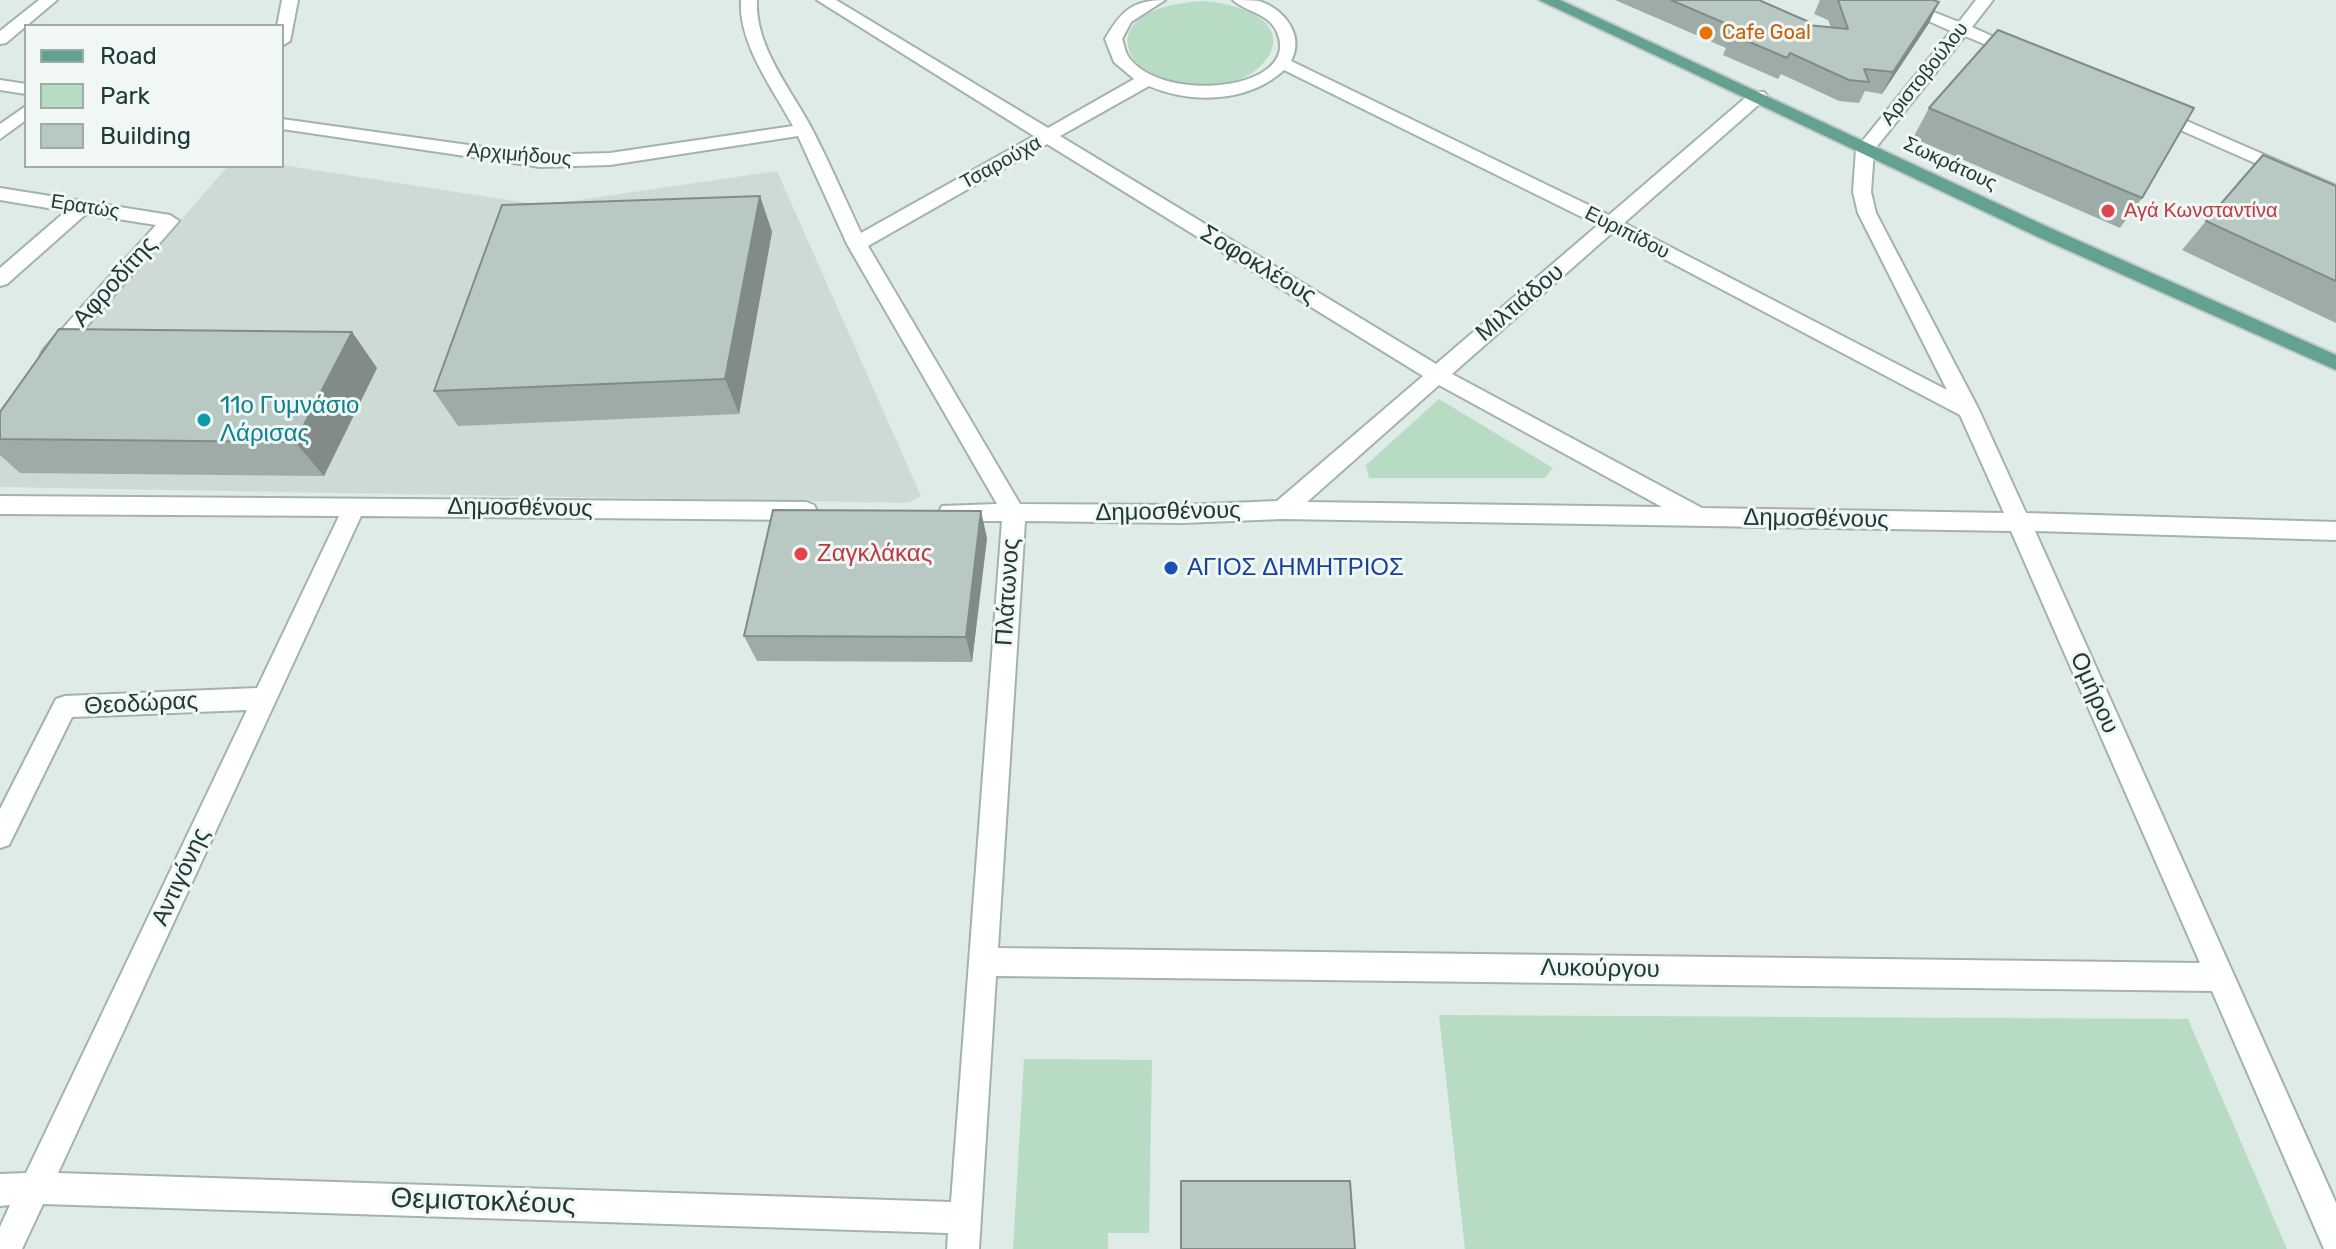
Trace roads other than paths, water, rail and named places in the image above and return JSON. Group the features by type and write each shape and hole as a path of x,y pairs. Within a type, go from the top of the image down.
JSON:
{"main road":[{"name":"Σωκράτους","path":"1547,0 1758,96 1865,149 2336,363"}],"street":[{"path":"0,39 49,0"},
{"path":"284,31 290,0"},
{"name":"Πλάτωνος","path":"749,0 748,15 763,55 804,130 857,244 1014,513 963,1249"},
{"name":"Σοφοκλέους","path":"825,0 1436,374 1698,517"},
{"path":"1156,0 1126,18 1117,31 1114,44 1119,58 1128,70 1144,81 1171,91 1201,94 1232,91 1259,82 1282,63 1288,40 1282,26 1252,1"},
{"path":"1889,0 1963,27 2035,59"},
{"name":"Αριστοβούλου","path":"1865,149 1985,0"},
{"name":"Ευριπίδου","path":"1282,63 1612,224 1968,410"},
{"name":"Τσαρούχα","path":"857,244 1144,81"},
{"path":"0,85 24,89"},
{"name":"Μιλτιάδου","path":"1282,510 1758,96"},
{"path":"2135,103 2336,193"},
{"path":"0,133 24,113"},
{"name":"Αρχιμήδους","path":"284,124 540,161 610,159 804,130"},
{"name":"Ομήρου","path":"1865,149 1862,192 1867,213 1968,410 2336,1238"},
{"name":"Ερατώς","path":"0,194 170,221"},
{"path":"0,279 82,207"},
{"name":"Αφροδίτης","path":"35,375 170,221"},
{"name":"Δημοσθένους","path":"0,505 825,511"},
{"name":"Αντιγόνης","path":"6,1249 355,506"},
{"name":"Δημοσθένους","path":"935,512 1183,514 1282,510 2019,522 2336,531"},
{"name":"Θεοδώρας","path":"0,836 65,707 264,698"},
{"name":"Λυκούργου","path":"981,962 2219,977"},
{"name":"Θεμιστοκλέους","path":"0,1190 36,1188 966,1218"}],"place":[{"name":"Cafe Goal","path":"1706,33"},
{"name":"Αγά Κωνσταντίνα","path":"2108,211"},
{"name":"11ο Γυμνάσιο Λάρισας","path":"204,420"},
{"name":"Ζαγκλάκας","path":"801,554"},
{"name":"ΑΓΙΟΣ ΔΗΜΗΤΡΙΟΣ","path":"1171,568"}]}
